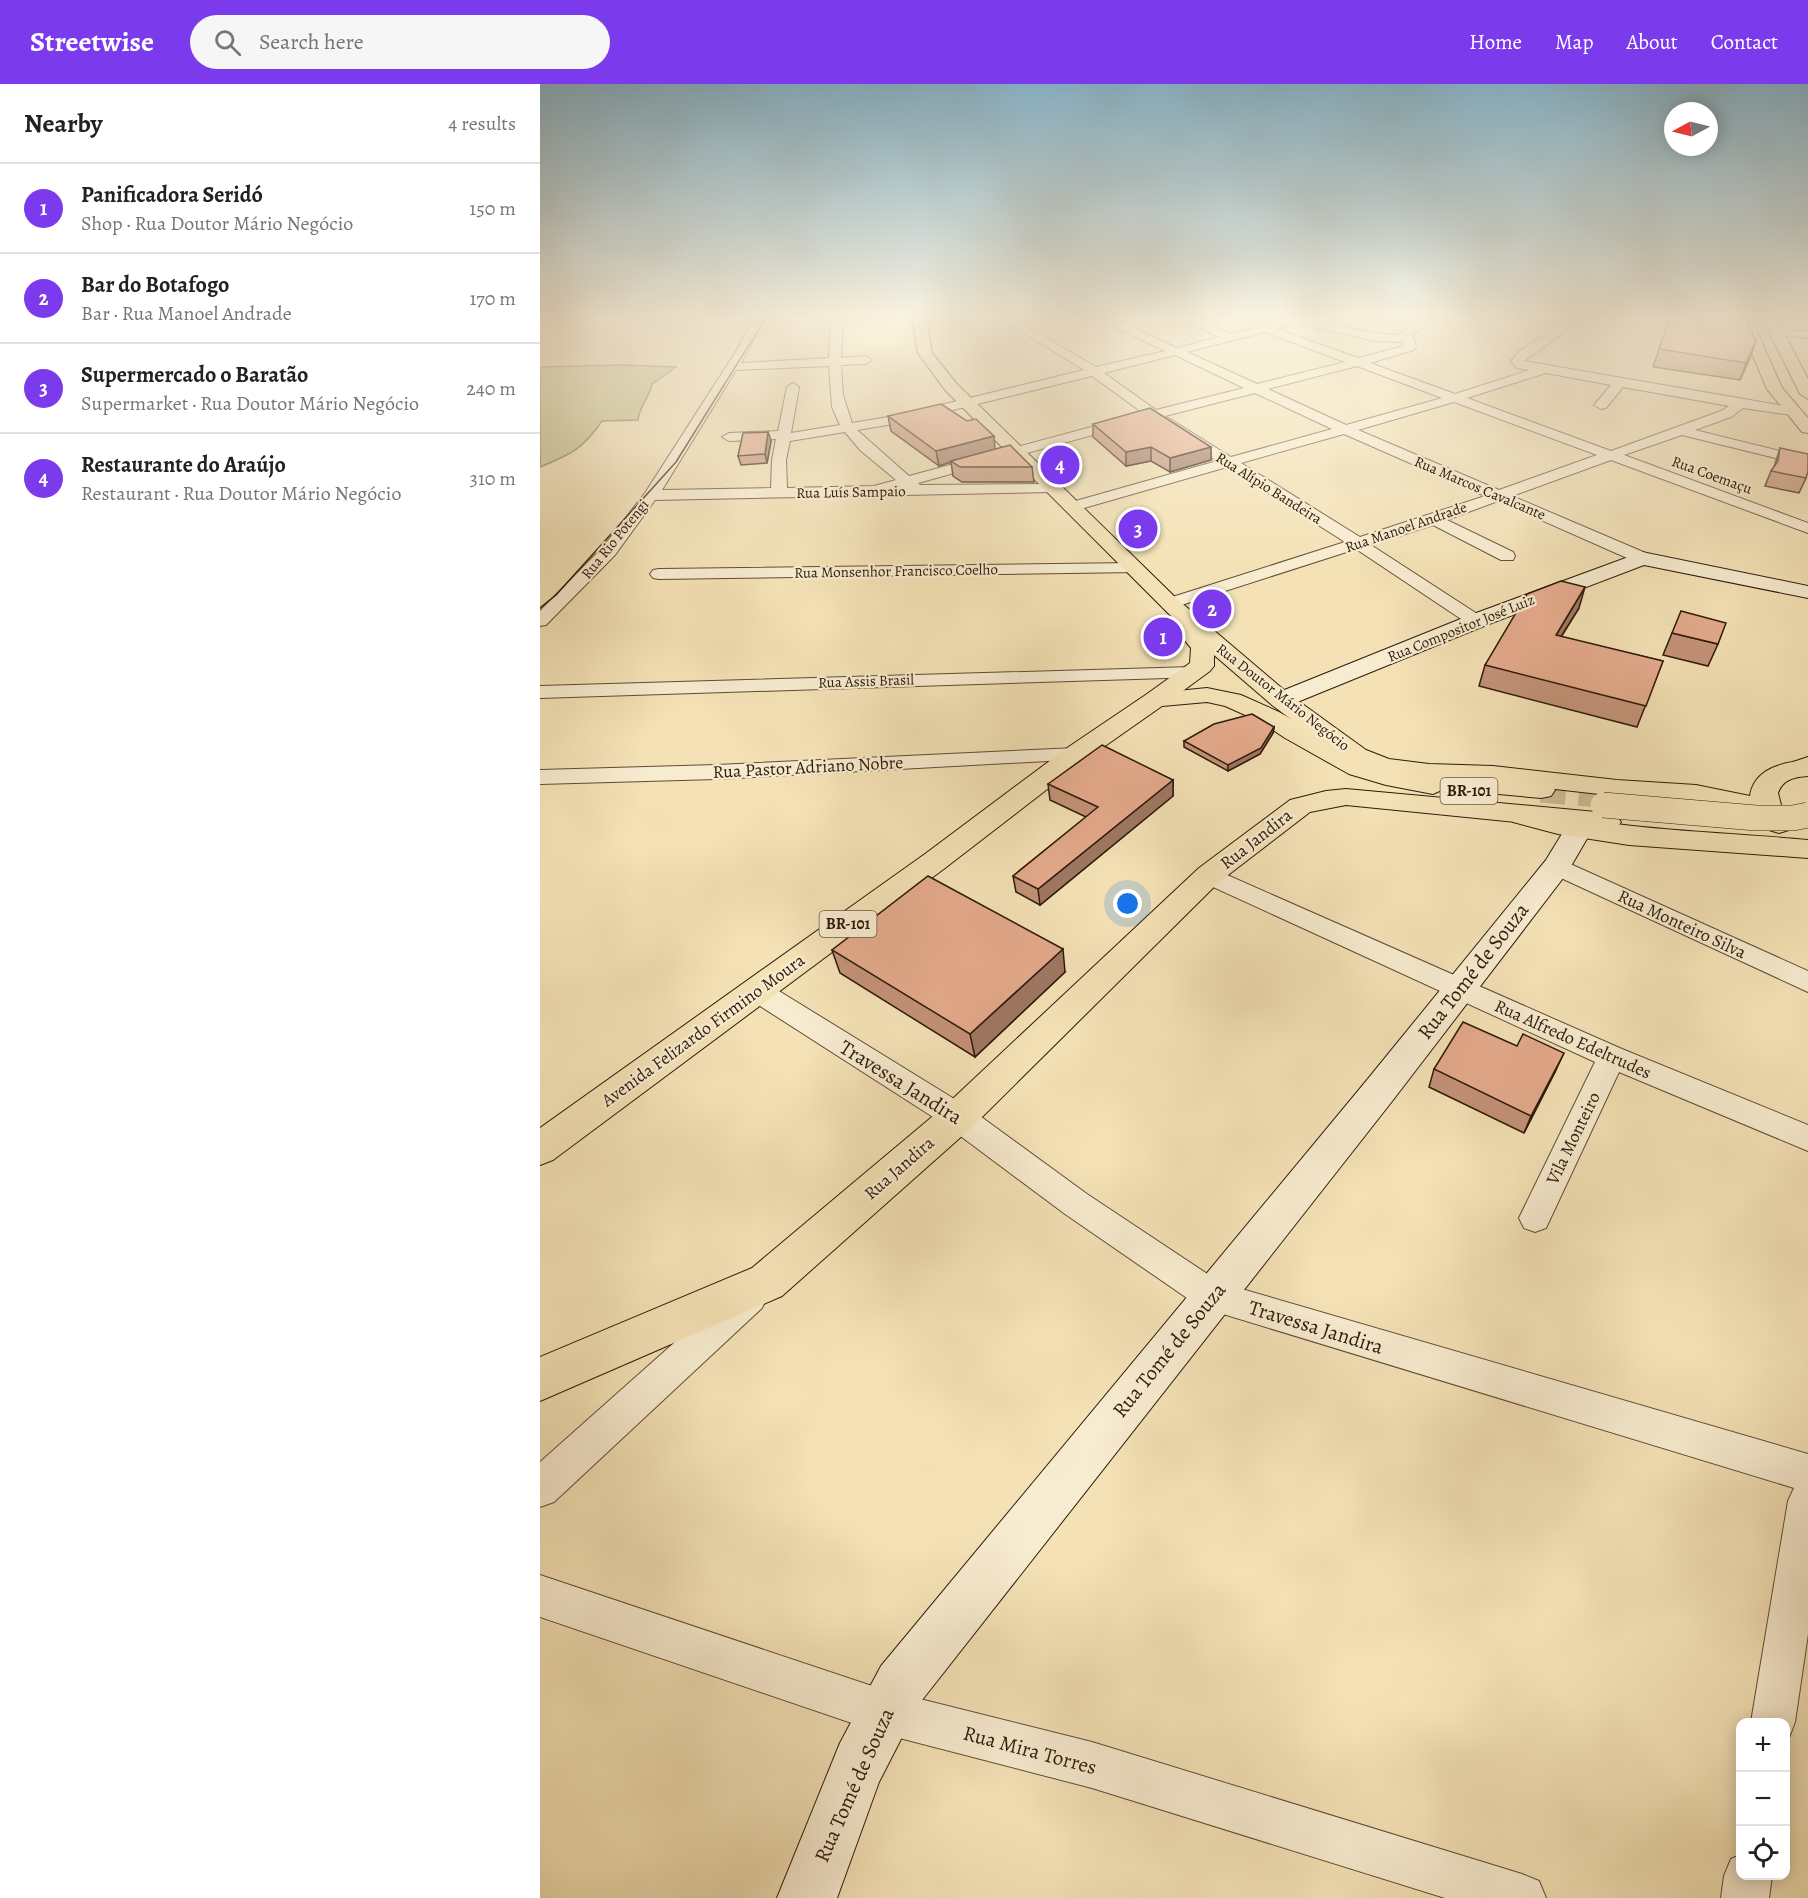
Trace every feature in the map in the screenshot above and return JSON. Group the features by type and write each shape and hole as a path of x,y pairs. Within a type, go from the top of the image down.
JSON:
{"main road":[{"name":"Rua Doutor Mário Negócio","path":"967,401 1169,604 1281,700 1358,756 1384,766 1430,772 1492,774 1617,788 1696,793 1766,808"},
{"path":"1784,401 1808,430"},
{"name":"Rua Doutor Mário Negócio","path":"1169,604 1203,647 1202,666 1192,673"},
{"path":"1156,699 1192,673"},
{"name":"Rua Doutor Mário Negócio","path":"1156,699 1207,695 1232,700 1270,717 1340,759 1358,768 1386,777 1605,813"},
{"name":"Avenida Felizardo Firmino Moura","path":"540,1149 935,861 1076,754 1156,699"},
{"name":"Rua Doutor Mário Negócio","path":"1660,790 1772,777 1784,771 1806,767"},
{"path":"1386,777 1439,779 1541,790"},
{"path":"1772,777 1765,786 1763,796 1766,808 1786,831 1808,843"},
{"name":"Rua Jandira","path":"767,1282 958,1117 1209,876 1300,806 1326,799 1346,797 1523,816"},
{"name":"BR-101","path":"1523,816 1605,813 1793,818 1808,815"},
{"name":"BR-101","path":"1605,813 1757,835 1808,834"},
{"path":"1523,816 1578,830 1648,838 1808,849"},
{"name":"BR-101","path":"540,1379 767,1282"}],"street":[{"name":"Rua Rio Potengi","path":"540,621 609,551 651,495 711,401"},
{"path":"779,494 779,460 790,401"},
{"path":"839,401 840,408 849,428 913,486 1016,450 1209,401"},
{"path":"729,437 784,436 849,428 900,419 967,401"},
{"name":"Rua Alípio Bandeira","path":"1133,401 1476,621"},
{"name":"Rua Marcos Cavalcante","path":"1282,401 1642,558 1808,592"},
{"path":"1071,507 1230,464 1445,401"},
{"name":"Rua Coemaçu","path":"1462,401 1808,528"},
{"path":"1601,405 1605,401"},
{"path":"1721,401 1791,411"},
{"name":"Rua Manoel Andrade","path":"1169,604 1434,519 1726,414 1740,404"},
{"path":"1726,414 1756,421"},
{"path":"1787,428 1808,430"},
{"path":"1680,430 1808,462"},
{"name":"Rua Rio Potengi","path":"540,606 586,560 649,487 661,479"},
{"name":"Rua Luís Sampaio","path":"651,495 870,492 913,486 1052,487"},
{"path":"1434,519 1507,556"},
{"name":"Rua Compositor José Luiz","path":"1281,700 1476,621 1642,558"},
{"name":"Rua Monsenhor Francisco Coelho","path":"659,574 1133,568"},
{"name":"Rua Assis Brasil","path":"540,692 1192,673"},
{"name":"Rua Pastor Adriano Nobre","path":"540,777 717,772 1076,754"},
{"name":"Rua Tomé de Souza","path":"807,1898 842,1802 884,1712 900,1685 1557,866 1578,830"},
{"name":"Rua Monteiro Silva","path":"1557,866 1808,982"},
{"name":"Rua Alfredo Edeltrudes","path":"1209,876 1612,1058 1808,1138"},
{"name":"Travessa Jandira","path":"756,990 958,1117 1076,1204 1212,1296 1808,1473"},
{"name":"Vila Monteiro","path":"1535,1218 1612,1058"},
{"name":"Rua Jandira","path":"540,1488 767,1282"},
{"path":"1774,1718 1808,1501"},
{"name":"Rua Mira Torres","path":"540,1596 884,1712 1092,1765 1522,1898"},
{"path":"1744,1898 1747,1880"}],"shaded area":[{"path":"540,401 645,401 638,420 602,421 576,450 540,467"}],"building":[{"path":"941,404 967,421 976,419 994,436 936,451 888,416"},
{"path":"1150,408 1211,447 1170,458 1151,447 1126,452 1093,424"},
{"path":"768,432 765,454 738,456 743,433"},
{"path":"1010,445 1032,467 960,467 951,461"},
{"path":"1780,448 1808,454 1806,478 1771,471 1778,461"},
{"path":"1561,581 1585,587 1556,635 1663,661 1646,706 1485,665 1527,594"},
{"path":"1681,611 1726,623 1718,644 1672,633"},
{"path":"1252,714 1274,727 1261,748 1228,765 1184,741 1214,724"},
{"path":"1102,745 1173,780 1038,889 1013,876 1098,807 1048,784"},
{"path":"928,876 1063,949 970,1034 832,950"},
{"path":"1463,1022 1517,1046 1523,1034 1564,1053 1531,1116 1434,1069"}],"tunnel":[{"path":"1541,790 1643,799"}],"tram line":[{"path":"540,608 556,595 676,462 714,401"}],"place":[{"name":"Restaurante do Araújo","path":"1060,465"},
{"name":"Supermercado o Baratão","path":"1138,529"},
{"name":"Bar do Botafogo","path":"1212,609"},
{"name":"Panificadora Seridó","path":"1163,637"}]}
